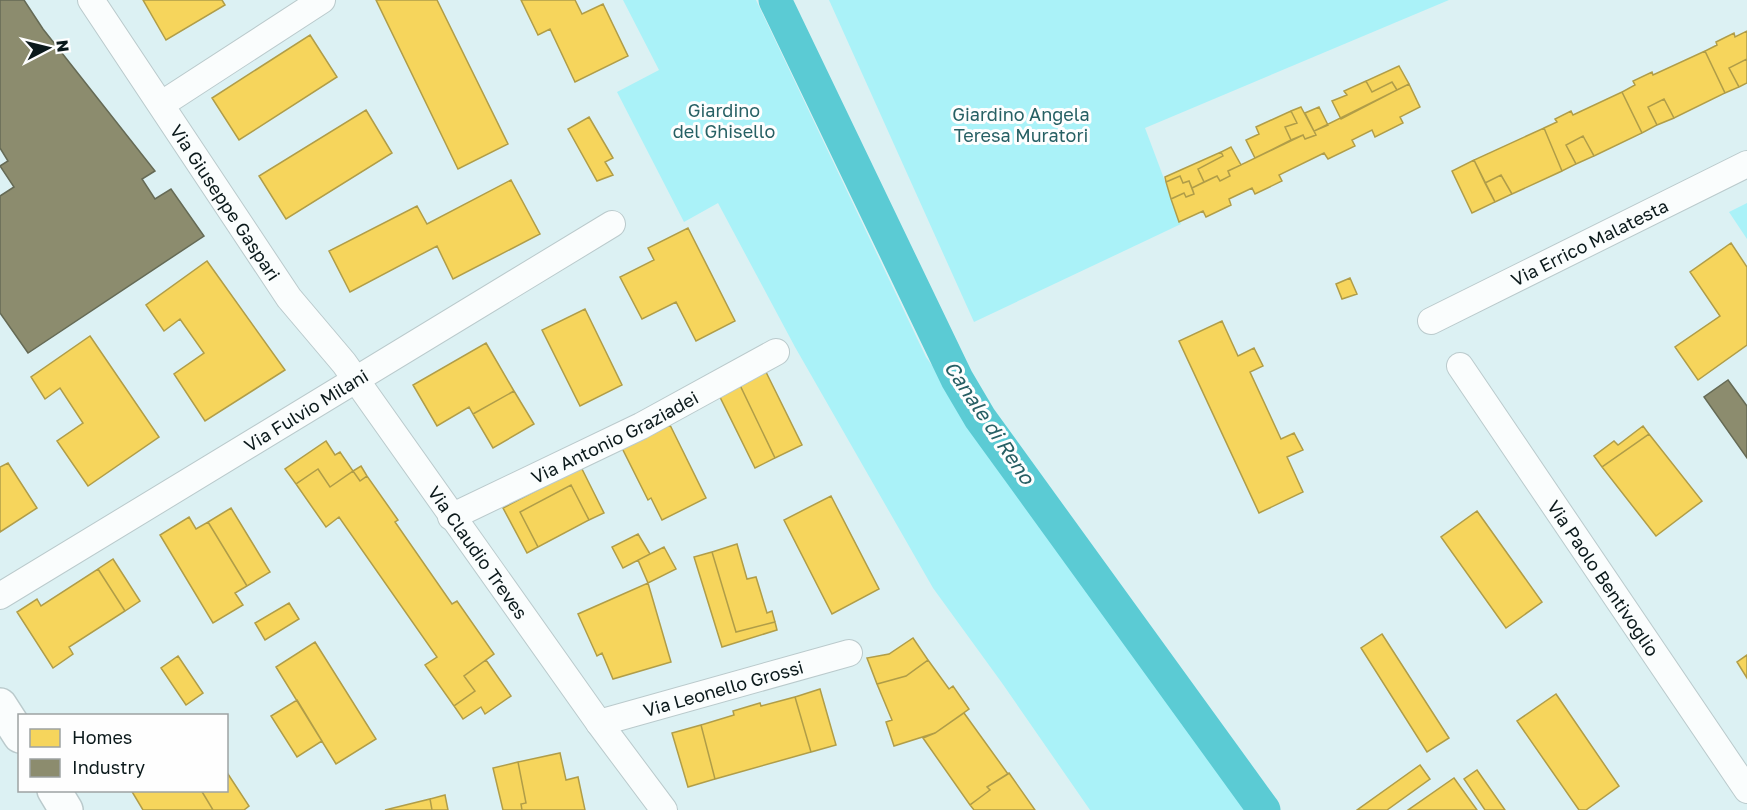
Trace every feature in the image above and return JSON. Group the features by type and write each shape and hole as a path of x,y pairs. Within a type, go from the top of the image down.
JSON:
{"main road":[{"path":"0,705 18,733"},
{"path":"55,792 66,810"}],"street":[{"name":"Via Giuseppe Gaspari","path":"91,0 289,298"},
{"name":"Via Giuseppe Gaspari","path":"162,104 322,0"},
{"name":"Via Errico Malatesta","path":"1431,321 1747,164"},
{"name":"Via Fulvio Milani","path":"0,596 612,224"},
{"name":"Via Claudio Treves","path":"289,298 355,379 598,723 664,810"},
{"name":"Via Antonio Graziadei","path":"451,517 641,426 776,352"},
{"name":"Via Paolo Bentivoglio","path":"1460,366 1747,790"},
{"name":"Via Leonello Grossi","path":"598,723 849,653"}],"green space":[{"name":"Giardino del Ghisello","path":"623,0 756,0 926,357 1248,810 1090,810 933,588 795,347 718,203 684,222 617,92 659,70"},
{"name":"Giardino Angela Teresa Muratori","path":"829,0 1449,0 1145,128 1181,224 974,322"},
{"path":"1747,203 1747,239 1729,212"}],"building: Homes":[{"path":"143,0 222,0 225,5 166,40"},
{"path":"376,0 437,0 508,144 458,169"},
{"path":"521,0 575,0 582,14 603,4 628,56 575,82 550,29 538,35"},
{"path":"1747,31 1747,59 1729,68 1739,87 1725,93 1705,51 1717,45 1716,42 1734,33 1735,37"},
{"path":"310,35 337,77 239,140 212,98"},
{"path":"1705,51 1725,93 1674,118 1664,99 1648,107 1657,125 1642,133 1622,92 1635,85 1633,81 1652,72 1653,75"},
{"path":"1747,59 1747,83 1739,87 1729,68"},
{"path":"1399,66 1409,84 1397,90 1392,82 1372,92 1366,81"},
{"path":"1366,81 1372,92 1392,82 1397,90 1341,119 1332,101 1347,95 1344,91"},
{"path":"1409,84 1420,107 1400,117 1403,123 1375,137 1372,130 1352,140 1355,146 1328,159 1324,153 1279,175 1282,181 1255,194 1252,188 1229,199 1231,205 1206,217 1203,211 1179,222 1171,199 1184,193 1186,197 1194,194 1192,188 1217,176 1220,181 1230,176 1228,171 1303,135 1305,139 1316,135 1314,131"},
{"path":"1622,92 1642,133 1594,156 1583,136 1566,145 1576,164 1562,171 1544,128 1557,122 1555,119 1571,111 1573,115"},
{"path":"1664,99 1674,118 1657,125 1648,107"},
{"path":"1301,107 1316,135 1305,139 1303,135 1291,140 1285,127 1297,123 1291,111"},
{"path":"1319,107 1328,125 1314,131 1305,113"},
{"path":"366,110 392,153 286,219 259,176"},
{"path":"1291,111 1297,123 1285,127 1291,140 1255,158 1246,140 1259,134 1256,127"},
{"path":"589,117 613,158 605,162 613,175 597,181 568,129"},
{"path":"1544,128 1562,171 1512,194 1501,175 1485,183 1474,160"},
{"path":"1583,136 1594,156 1576,164 1566,145"},
{"path":"1231,147 1241,165 1228,171 1230,176 1220,181 1217,176 1204,182 1198,169 1223,156 1221,152"},
{"path":"1221,152 1223,156 1198,169 1204,182 1192,188 1189,181 1183,183 1180,176 1166,182 1165,177"},
{"path":"1474,160 1495,202 1472,213 1452,171"},
{"path":"1501,175 1512,194 1495,202 1485,183"},
{"path":"1180,176 1183,183 1189,181 1194,194 1186,197 1184,193 1171,199 1166,182"},
{"path":"511,180 540,234 453,279 437,246 350,292 329,251 417,206 427,224"},
{"path":"688,228 735,321 696,341 676,302 642,319 620,277 654,260 648,248"},
{"path":"1731,243 1747,267 1747,345 1698,380 1675,347 1720,316 1690,272"},
{"path":"207,261 285,370 205,421 174,374 204,353 180,319 164,331 146,305"},
{"path":"1350,278 1357,294 1342,299 1336,284"},
{"path":"585,309 622,385 580,406 542,330"},
{"path":"1222,321 1238,356 1254,348 1263,366 1250,372 1281,439 1294,433 1303,450 1287,457 1303,492 1259,513 1179,341"},
{"path":"90,336 159,437 88,486 57,441 83,423 60,388 45,399 31,377"},
{"path":"486,343 514,391 473,414 469,407 437,426 413,385"},
{"path":"764,368 802,445 775,458 738,381"},
{"path":"738,381 775,458 755,468 717,391"},
{"path":"514,391 534,424 493,448 473,414"},
{"path":"670,425 706,498 662,520 651,498 648,500 622,448"},
{"path":"1643,426 1649,434 1602,467 1594,456 1614,441 1618,445"},
{"path":"1649,434 1702,501 1656,536 1602,467"},
{"path":"326,441 335,455 340,452 353,471 330,487 318,469 296,484 285,469"},
{"path":"8,463 37,508 0,532 0,467"},
{"path":"361,466 367,476 360,481 353,471"},
{"path":"581,467 604,513 589,520 571,485 520,512 538,547 527,553 503,508"},
{"path":"318,469 330,487 353,471 360,481 367,476 398,520 395,522 452,604 457,601 494,654 464,676 475,691 454,706 425,665 437,657 339,517 326,527 296,484"},
{"path":"571,485 589,520 538,547 520,512"},
{"path":"831,496 879,589 832,614 784,520"},
{"path":"231,508 270,572 247,586 208,522"},
{"path":"1477,511 1542,602 1506,628 1441,537"},
{"path":"189,517 196,529 208,522 247,586 235,593 243,605 213,623 160,535"},
{"path":"638,534 650,554 623,568 612,547"},
{"path":"737,544 747,579 756,577 767,613 772,611 775,622 736,632 712,552"},
{"path":"664,547 676,569 648,583 638,560"},
{"path":"712,552 736,632 775,622 777,630 722,647 694,557"},
{"path":"113,559 140,601 125,611 98,569"},
{"path":"98,569 125,611 69,647 73,654 53,668 17,612 37,599 41,606"},
{"path":"648,583 671,662 613,679 602,653 597,656 578,614"},
{"path":"289,603 299,619 265,640 255,623"},
{"path":"1382,634 1449,738 1427,752 1361,648"},
{"path":"913,638 928,660 906,676 877,684 867,658 889,654"},
{"path":"315,642 376,739 336,764 276,667"},
{"path":"1747,655 1747,678 1737,662"},
{"path":"178,656 203,693 186,705 161,668"},
{"path":"486,660 511,696 485,714 481,707 463,719 454,706 475,691 464,676"},
{"path":"928,660 949,689 953,686 969,709 935,733 894,746 886,722 892,720 877,684 906,676"},
{"path":"820,689 836,745 811,752 795,697"},
{"path":"1556,694 1619,786 1586,810 1579,810 1517,721"},
{"path":"795,697 811,752 715,779 701,725 734,715 733,711 760,703 761,706"},
{"path":"297,700 322,741 297,757 271,716"},
{"path":"964,713 1008,774 987,787 990,790 970,805 923,738 935,733"},
{"path":"701,725 715,779 688,787 672,733"},
{"path":"560,753 566,780 578,777 585,810 522,810 521,804 526,803 518,762"},
{"path":"518,762 526,803 521,804 522,810 503,810 493,768"},
{"path":"1420,765 1430,779 1387,810 1357,810"},
{"path":"1477,770 1505,810 1485,810 1464,779"},
{"path":"1009,773 1035,810 974,810 970,805 990,790 987,787"},
{"path":"228,774 249,806 244,810 213,810 202,792 228,792"},
{"path":"1454,778 1477,810 1408,810"},
{"path":"132,792 202,792 213,810 143,810"},
{"path":"445,795 448,810 432,810 430,799"},
{"path":"430,799 432,810 385,810"}],"building: Industry":[{"path":"0,0 24,0 43,29 155,171 142,179 155,199 171,189 204,236 28,353 0,313 0,196 14,187 0,166 8,161 0,148"},
{"path":"1728,380 1747,406 1747,458 1704,397"}],"waterway":[{"name":"Canale di Reno","path":"775,0 957,379 980,418 1264,810"}]}
